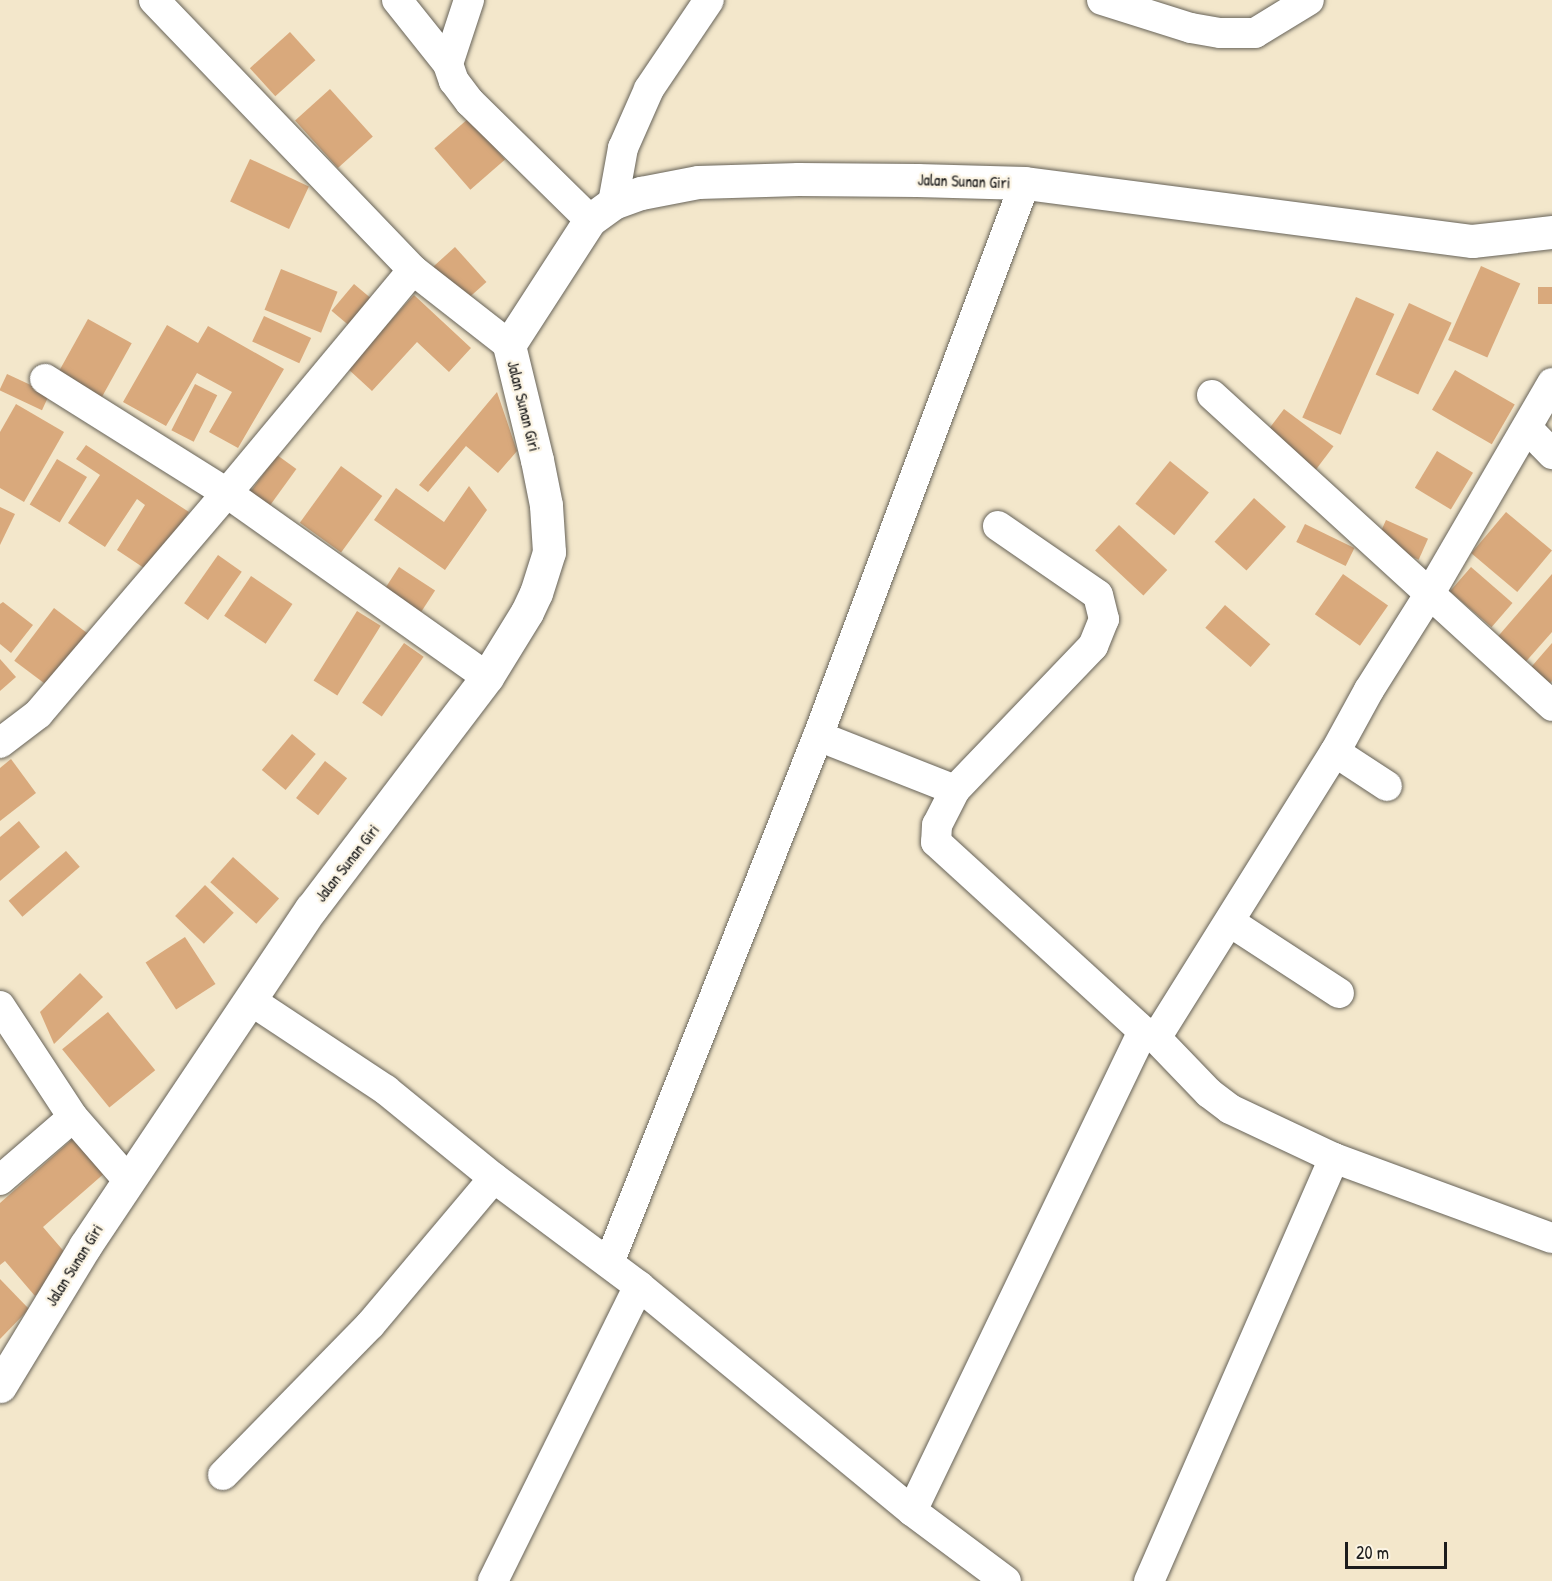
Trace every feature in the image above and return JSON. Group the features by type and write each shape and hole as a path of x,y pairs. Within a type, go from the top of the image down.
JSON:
{"street":[{"path":"154,0 413,270 509,345"},
{"path":"397,0 448,64 454,81 470,102 601,212 623,148 649,89 709,0"},
{"path":"448,64 469,0"},
{"path":"1102,0 1191,28 1220,33 1255,33 1309,0"},
{"name":"Jalan Sunan Giri","path":"0,1386 128,1180 311,909 487,677 536,593 549,552 546,505 509,345 601,212 641,193 698,182 810,179 1025,183 1472,241 1552,232"},
{"path":"609,1263 818,736 1025,183"},
{"path":"0,743 38,714 227,494 413,270"},
{"path":"45,379 227,494 487,677"},
{"path":"912,1511 1149,1034 1230,922 1430,593 1552,383"},
{"path":"1212,395 1552,706"},
{"path":"1527,429 1552,454"},
{"path":"998,526 1098,595 1104,619 1092,646 956,790 937,825 936,842 1149,1034 1209,1093 1230,1109 1334,1158 1552,1238"},
{"path":"818,736 956,790"},
{"path":"1335,752 1387,786"},
{"path":"1230,922 1339,993"},
{"path":"250,1000 386,1090 494,1178 639,1286 912,1511 973,1570 1006,1581"},
{"path":"0,1006 73,1117 128,1180"},
{"path":"0,1180 73,1117"},
{"path":"1149,1581 1334,1158"},
{"path":"223,1475 370,1324 494,1178"},
{"path":"493,1581 639,1286"}],"building":[{"path":"290,32 315,60 275,96 250,68"},
{"path":"330,89 373,137 338,168 295,120"},
{"path":"469,118 505,160 470,190 434,148"},
{"path":"250,159 309,186 289,229 230,202"},
{"path":"455,247 486,282 463,303 431,268"},
{"path":"1481,266 1520,283 1487,357 1448,340"},
{"path":"281,269 338,292 321,333 265,310"},
{"path":"354,284 374,301 351,328 332,311"},
{"path":"1538,287 1552,287 1552,304 1538,304"},
{"path":"414,295 471,348 449,372 417,342 372,391 347,368"},
{"path":"1356,297 1394,314 1341,435 1302,418"},
{"path":"1409,303 1452,323 1418,394 1376,375"},
{"path":"264,316 311,338 299,363 252,341"},
{"path":"88,319 132,343 101,398 57,374"},
{"path":"167,325 198,343 208,326 284,369 238,448 209,432 232,392 197,373 166,426 123,402"},
{"path":"1455,370 1515,405 1492,444 1432,410"},
{"path":"7,374 50,394 42,410 0,391"},
{"path":"195,384 217,395 194,442 171,430"},
{"path":"497,392 517,451 498,473 466,446 428,492 419,485"},
{"path":"16,404 64,432 24,502 0,488 0,432"},
{"path":"1284,409 1334,446 1312,475 1262,438"},
{"path":"86,445 189,512 150,572 117,550 145,505 137,499 105,547 68,523 100,475 76,459"},
{"path":"1437,451 1473,473 1451,509 1415,488"},
{"path":"277,455 296,469 262,516 243,502"},
{"path":"57,459 87,477 60,522 30,504"},
{"path":"1170,461 1209,492 1174,535 1135,504"},
{"path":"341,466 382,496 341,553 300,523"},
{"path":"469,486 487,510 445,570 374,520 396,488 444,522"},
{"path":"1254,498 1286,527 1246,571 1215,542"},
{"path":"0,507 15,514 0,545"},
{"path":"1506,512 1552,551 1517,592 1471,553"},
{"path":"1386,520 1428,539 1419,560 1377,541"},
{"path":"1305,524 1354,548 1346,566 1296,542"},
{"path":"1119,525 1167,570 1143,596 1095,551"},
{"path":"218,555 242,572 208,620 184,603"},
{"path":"399,567 435,590 415,621 379,598"},
{"path":"1471,567 1513,603 1492,627 1450,591"},
{"path":"1343,574 1388,606 1360,646 1315,614"},
{"path":"1552,574 1552,632 1522,666 1494,641"},
{"path":"251,576 292,604 266,644 224,616"},
{"path":"3,602 33,625 11,653 0,644 0,604"},
{"path":"1225,605 1270,644 1251,667 1205,628"},
{"path":"54,608 92,637 53,690 14,661"},
{"path":"357,611 381,626 337,695 314,681"},
{"path":"404,643 424,657 382,717 362,703"},
{"path":"1552,643 1552,681 1544,690 1526,673"},
{"path":"0,659 16,677 0,691"},
{"path":"292,734 316,754 286,790 262,770"},
{"path":"11,759 36,793 0,821 0,768"},
{"path":"325,761 347,778 318,815 296,798"},
{"path":"19,821 40,847 0,881 0,837"},
{"path":"66,851 80,867 22,917 9,901"},
{"path":"233,857 279,898 256,924 210,882"},
{"path":"205,885 234,913 204,944 175,916"},
{"path":"185,937 215,984 176,1010 146,963"},
{"path":"80,973 103,997 54,1044 40,1012"},
{"path":"108,1012 155,1070 109,1107 62,1049"},
{"path":"76,1136 107,1171 43,1227 73,1262 35,1296 5,1261 0,1265 0,1203"},
{"path":"0,1279 29,1309 0,1339"}]}
